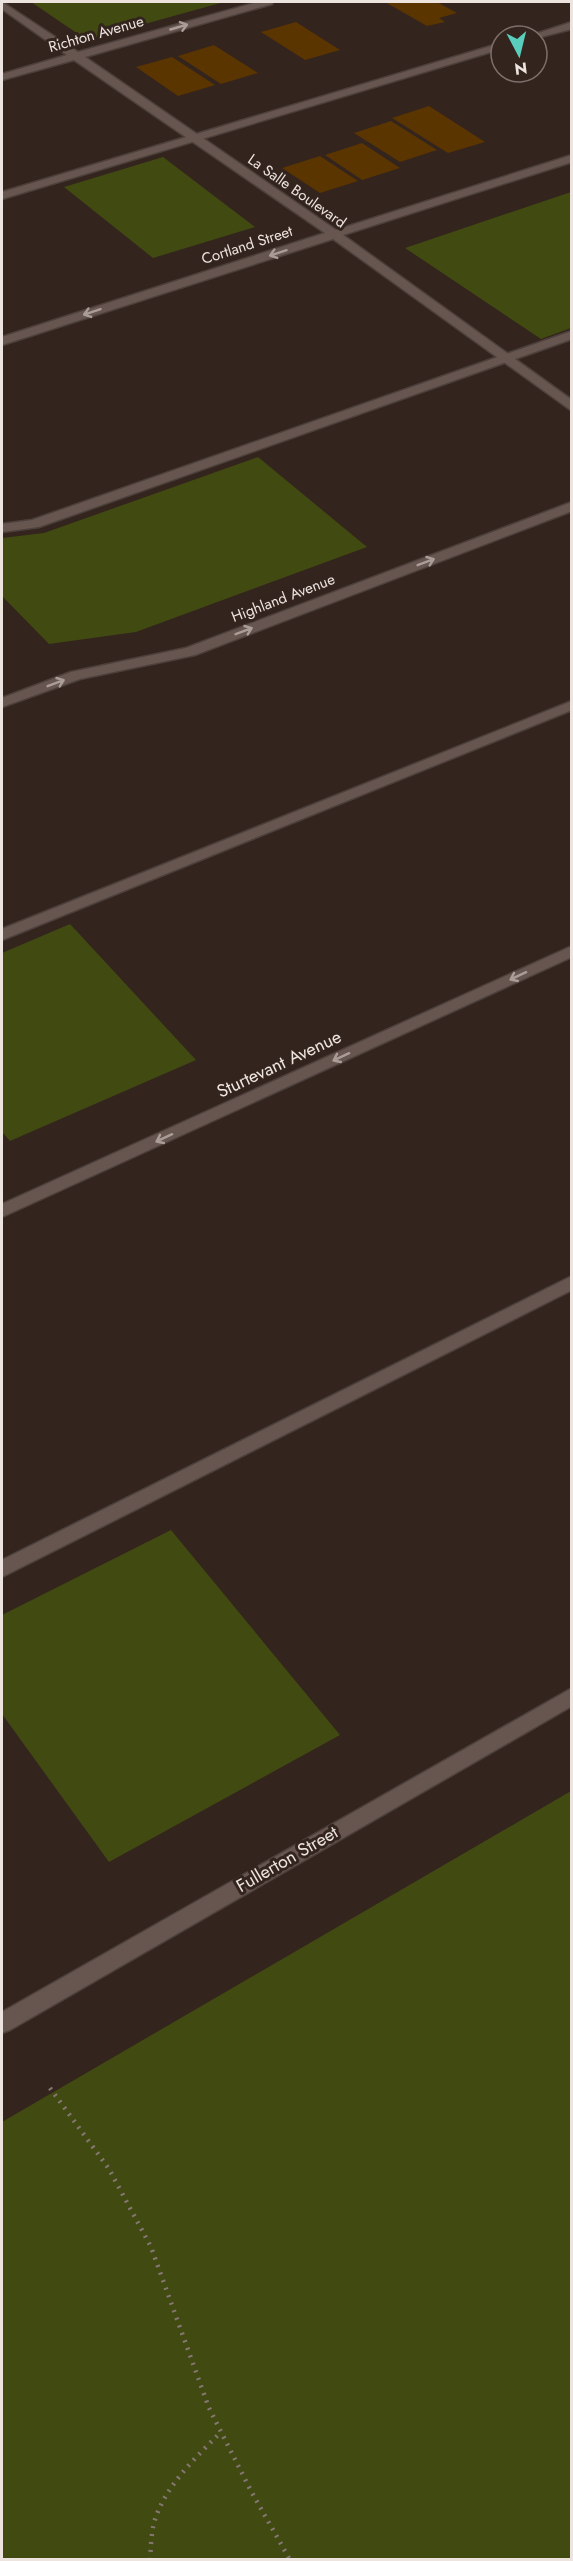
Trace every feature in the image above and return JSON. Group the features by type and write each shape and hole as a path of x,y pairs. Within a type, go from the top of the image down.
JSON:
{"street":[{"name":"Richton Avenue","path":"2,77 268,2"},
{"name":"La Salle Boulevard","path":"2,5 507,357 572,406"},
{"path":"549,32 572,25"},
{"path":"2,196 489,50"},
{"name":"Cortland Street","path":"2,341 572,158"},
{"path":"2,528 34,524 572,334"},
{"name":"Highland Avenue","path":"2,703 76,675 190,652 572,506"},
{"path":"2,935 572,705"},
{"name":"Sturtevant Avenue","path":"2,1211 572,951"},
{"path":"2,1569 572,1282"},
{"name":"Fullerton Street","path":"2,2023 572,1696"}],"path":[{"path":"50,2088 109,2169 151,2247 209,2408 290,2559"},
{"path":"150,2559 151,2539 157,2515 190,2464 221,2432"}],"green space":[{"path":"31,2 224,2 87,40"},
{"path":"163,157 255,227 153,258 64,187"},
{"path":"571,192 571,328 541,339 405,248"},
{"path":"258,457 367,547 136,632 49,644 2,596 2,538 44,533"},
{"path":"70,924 196,1060 10,1141 2,1132 2,953"},
{"path":"171,1530 340,1735 109,1862 2,1714 2,1615"},
{"path":"571,1791 571,2559 2,2559 2,2122"}],"building":[{"path":"385,2 437,2 457,13 439,18 445,22 427,26"},
{"path":"296,22 340,50 305,60 261,32"},
{"path":"214,45 258,73 221,84 178,56"},
{"path":"172,57 215,85 178,96 136,67"},
{"path":"429,106 485,142 448,153 392,118"},
{"path":"391,121 437,150 400,162 354,133"},
{"path":"362,143 400,168 362,180 325,155"},
{"path":"320,156 358,181 320,193 282,168"}]}
